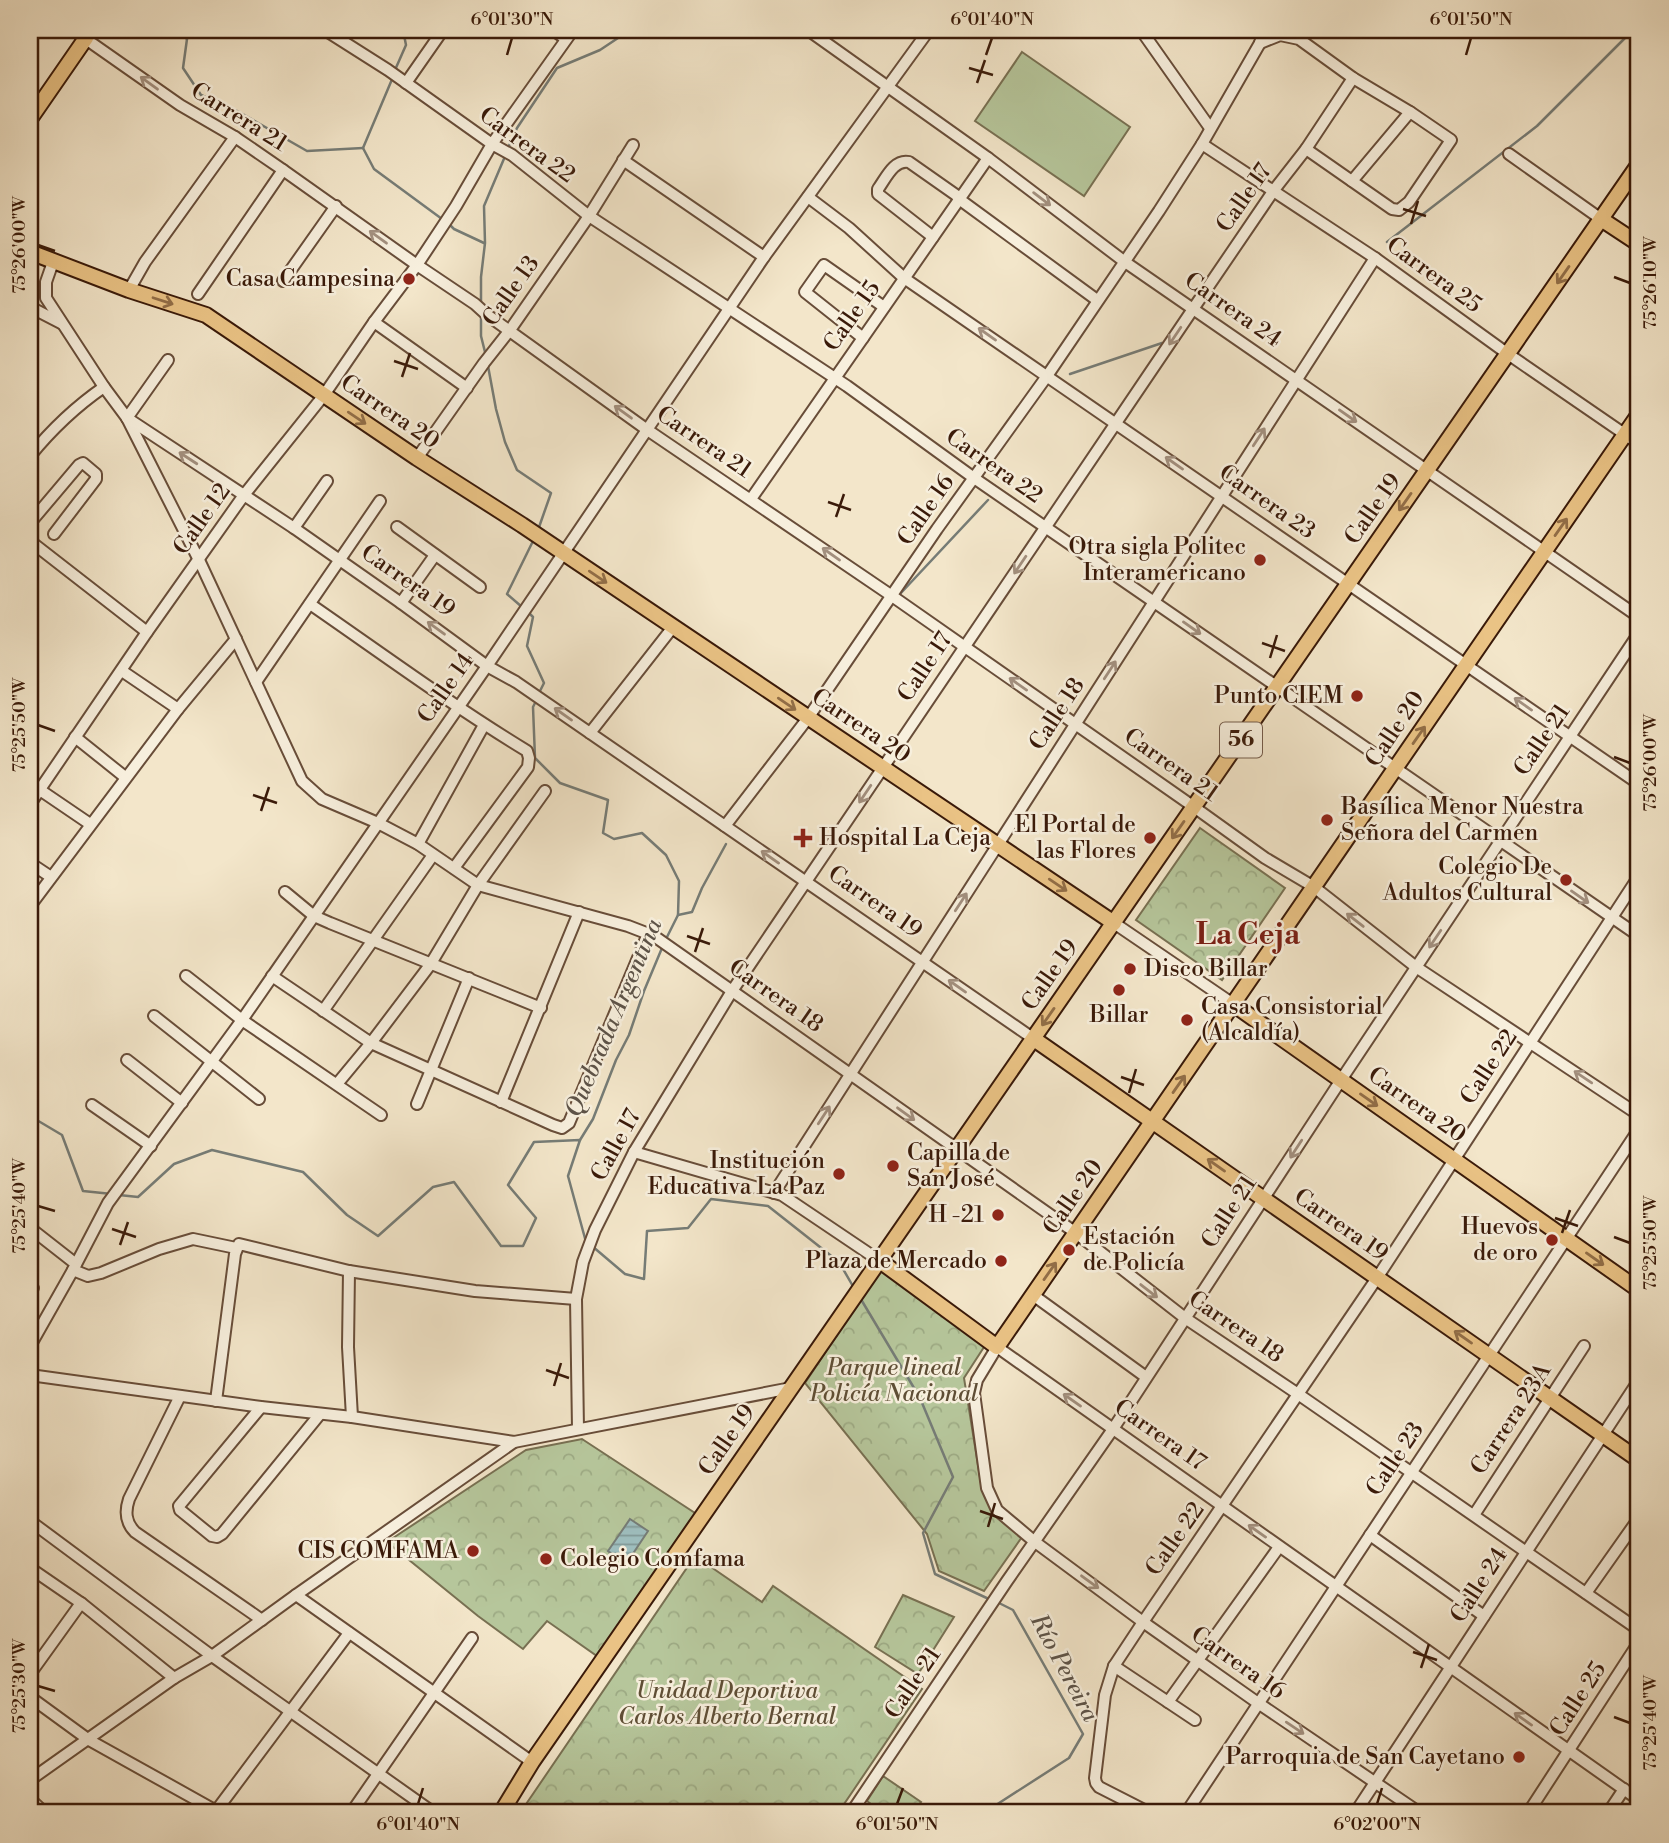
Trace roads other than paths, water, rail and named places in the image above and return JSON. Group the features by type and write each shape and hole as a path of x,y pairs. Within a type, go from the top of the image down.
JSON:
{"main road":[{"path":"30,120 87,34"},
{"name":"Calle 19","path":"501,1813 532,1762 1639,164"},
{"path":"1601,219 1639,244"},
{"name":"Carrera 20","path":"30,252 205,316 1114,923"},
{"name":"Calle 20","path":"997,1348 1639,414"},
{"name":"Carrera 20","path":"1233,1004 1639,1290"},
{"name":"Carrera 19","path":"1034,1039 1639,1460"},
{"name":"Carrera 17","path":"880,1261 997,1348"}],"street":[{"name":"Carrera 21","path":"73,30 87,34 180,105 235,137 336,206 646,429 892,596 1265,858 1314,887 1416,967 1639,1115"},
{"name":"Carrera 22","path":"325,30 340,34 508,153 589,216 835,378 1046,528 1639,936"},
{"path":"402,80 443,30"},
{"path":"553,30 569,35"},
{"name":"Carrera 24","path":"808,30 988,158 1125,262 1639,617"},
{"name":"Calle 14","path":"30,1346 122,1182 242,1020 530,604 729,307 760,254 807,197 929,30"},
{"path":"1141,30 1210,128"},
{"name":"Calle 16","path":"725,826 808,718 937,528 1048,376 1202,144 1260,43 1264,30"},
{"name":"Calle 12","path":"30,804 244,495 324,395 416,265 456,206 492,144 569,35"},
{"path":"1260,43 1280,35 1298,39 1451,141 1409,202 1399,210 1392,209 1306,149"},
{"name":"Calle 17","path":"578,1429 576,1298 583,1262 595,1230 634,1152 732,990 1274,190 1306,149 1353,78"},
{"path":"1352,181 1410,112"},
{"path":"129,290 145,262 235,137"},
{"name":"Carrera 25","path":"1202,144 1375,258 1639,444"},
{"name":"Calle 13","path":"417,458 589,216 633,145"},
{"path":"1509,155 1601,219"},
{"name":"Calle 15","path":"751,499 988,158"},
{"path":"623,160 760,254"},
{"path":"933,237 878,194 878,189 897,164 903,161 909,162 956,195 1097,300"},
{"path":"198,294 283,170"},
{"name":"Carrera 23","path":"807,197 849,228 904,278 1639,784"},
{"path":"283,281 336,206"},
{"name":"Calle 18","path":"774,1193 1375,258"},
{"name":"Carrera 19","path":"53,262 46,282 46,298 127,418 294,528 487,666 537,696 1034,1039"},
{"path":"863,338 805,292 824,265 884,307"},
{"path":"30,307 63,324"},
{"path":"374,321 467,388"},
{"path":"168,360 127,418 199,560 302,781 322,799 418,844 478,885"},
{"path":"30,456 56,425 104,387"},
{"path":"30,523 83,463 96,474 96,479 54,534"},
{"path":"294,528 327,481"},
{"path":"256,682 380,501"},
{"path":"397,527 480,587"},
{"path":"30,541 148,632"},
{"path":"401,603 435,555"},
{"path":"310,604 484,725 527,751 528,767 454,868"},
{"path":"590,733 673,627"},
{"name":"Calle 21","path":"854,1811 1112,1429 1639,632"},
{"path":"30,906 178,709 236,639"},
{"path":"121,671 178,709"},
{"path":"418,844 484,725"},
{"path":"75,737 125,778"},
{"path":"40,790 90,824"},
{"path":"337,1084 430,965 478,885 545,791"},
{"path":"323,1011 433,855"},
{"path":"30,863 51,877"},
{"name":"Calle 22","path":"1150,1813 1099,1787 1094,1778 1105,1695 1114,1666 1377,1278 1639,876"},
{"name":"Carrera 18","path":"478,885 628,926 651,935 1076,1233 1185,1318 1639,1630"},
{"path":"285,892 314,916 430,965 541,1007"},
{"path":"501,1102 579,912"},
{"name":"Carrera 20","path":"1114,923 1233,1004"},
{"path":"272,976 371,1043 562,1128 567,1126 651,935"},
{"path":"186,976 242,1020 381,1115"},
{"path":"418,1104 469,978"},
{"path":"154,1016 259,1099"},
{"path":"127,1060 182,1103"},
{"path":"92,1105 151,1146"},
{"name":"Calle 23","path":"1186,1813 1639,1129"},
{"name":"Carrera 17","path":"634,1152 782,1195 880,1261"},
{"path":"30,1228 88,1276 193,1239 236,1248"},
{"path":"216,1401 236,1248 239,1244 349,1271 475,1291 576,1298"},
{"path":"349,1271 348,1347 352,1417"},
{"path":"1033,1295 1146,1377"},
{"name":"Carrera 23A","path":"1474,1515 1584,1346"},
{"name":"Carrera 17","path":"997,1348 1639,1800"},
{"name":"Carrera 16","path":"997,1348 977,1380 974,1393 987,1488 997,1510 1035,1542 1143,1622 1420,1813"},
{"path":"30,1374 216,1401 352,1417 514,1442 791,1388"},
{"name":"Calle 24","path":"1355,1813 1639,1380"},
{"path":"180,1396 130,1499 126,1512 127,1521 135,1532 262,1620"},
{"path":"261,1407 179,1506 180,1510 212,1536 222,1534 320,1414"},
{"path":"483,1438 485,1462"},
{"path":"30,1780 174,1678 212,1656 514,1442"},
{"path":"1586,1593 1639,1518"},
{"path":"30,1521 212,1656 434,1813"},
{"path":"1370,1535 1485,1615"},
{"path":"1168,1702 1279,1547"},
{"path":"30,1568 81,1603 174,1678"},
{"path":"296,1595 532,1762"},
{"path":"30,1674 81,1603"},
{"path":"30,1697 89,1740 201,1809 218,1812 289,1711 349,1633"},
{"path":"351,1813 472,1637"},
{"name":"Calle 25","path":"1528,1813 1639,1642"},
{"path":"1114,1666 1195,1720"},
{"path":"1608,1813 1624,1790"},
{"path":"30,1799 45,1813"}],"water":[{"path":"630,1519 648,1531 626,1564 608,1551"}],"waterway":[{"path":"177,30 187,39 183,68 201,95 239,112 307,151 363,148"},
{"path":"395,70 406,45 403,30"},
{"name":"Quebrada Argentina","path":"508,148 517,128 557,68 600,50 630,30"},
{"path":"1387,242 1537,126 1633,30"},
{"path":"363,148 393,77"},
{"path":"363,148 374,169 442,219"},
{"name":"Quebrada Argentina","path":"481,304 485,243 484,206 506,154"},
{"path":"448,223 454,229 484,243"},
{"name":"Quebrada Argentina","path":"481,314 481,336 486,356"},
{"path":"1070,374 1162,343"},
{"name":"Quebrada Argentina","path":"488,366 505,442 517,470 551,493 538,530"},
{"path":"900,594 988,500"},
{"name":"Quebrada Argentina","path":"522,607 507,594 534,539"},
{"name":"Quebrada Argentina","path":"527,611 533,617 527,646 544,683 538,695"},
{"name":"Quebrada Argentina","path":"536,701 533,707 535,758 560,783 608,800 603,833 614,839 642,833 666,855 679,881 678,915 665,941"},
{"path":"678,915 692,912 726,844"},
{"name":"Quebrada Argentina","path":"580,1140 593,1119 616,1060 629,1035 662,948"},
{"name":"Río Pereira","path":"30,1116 62,1135 83,1191 112,1194"},
{"name":"Río Pereira","path":"119,1195 138,1197 174,1164 212,1150 303,1172 347,1215 378,1236 433,1187 454,1182 501,1246 523,1246 536,1218 508,1185 534,1142 580,1140 568,1176 586,1242"},
{"name":"Río Pereira","path":"592,1246 625,1274 644,1279 647,1231 688,1228 711,1199 768,1206 839,1262 854,1288"},
{"name":"Río Pereira","path":"859,1296 920,1398 953,1477 923,1533 935,1574 991,1600"},
{"name":"Río Pereira","path":"968,1813 996,1805 1069,1758 1083,1734 1013,1610 997,1602"}],"place":[{"name":"Casa Campesina","path":"409,279"},
{"name":"Otra sigla Politec Interamericano","path":"1260,560"},
{"name":"Punto CIEM","path":"1357,696"},
{"name":"Basílica Menor Nuestra Señora del Carmen","path":"1327,820"},
{"name":"Hospital La Ceja","path":"803,838"},
{"name":"El Portal de las Flores","path":"1150,838"},
{"name":"Colegio De Adultos Cultural","path":"1566,880"},
{"name":"Disco Billar","path":"1130,969"},
{"name":"Billar","path":"1119,990"},
{"name":"Casa Consistorial (Alcaldía)","path":"1187,1020"},
{"name":"Capilla de San José","path":"893,1166"},
{"name":"Institución Educativa La Paz","path":"839,1174"},
{"name":"H -21","path":"998,1215"},
{"name":"Huevos de oro","path":"1552,1240"},
{"name":"Estación de Policía","path":"1069,1250"},
{"name":"Plaza de Mercado","path":"1001,1261"},
{"name":"CIS COMFAMA","path":"473,1551"},
{"name":"Colegio Comfama","path":"546,1559"},
{"name":"Parroquia de San Cayetano","path":"1519,1757"}],"district":[{"name":"La Ceja","path":"1248,935"}],"park label":[{"name":"Parque lineal Policía Nacional","path":"894,1381"},
{"name":"Unidad Deportiva Carlos Alberto Bernal","path":"727,1704"}]}
